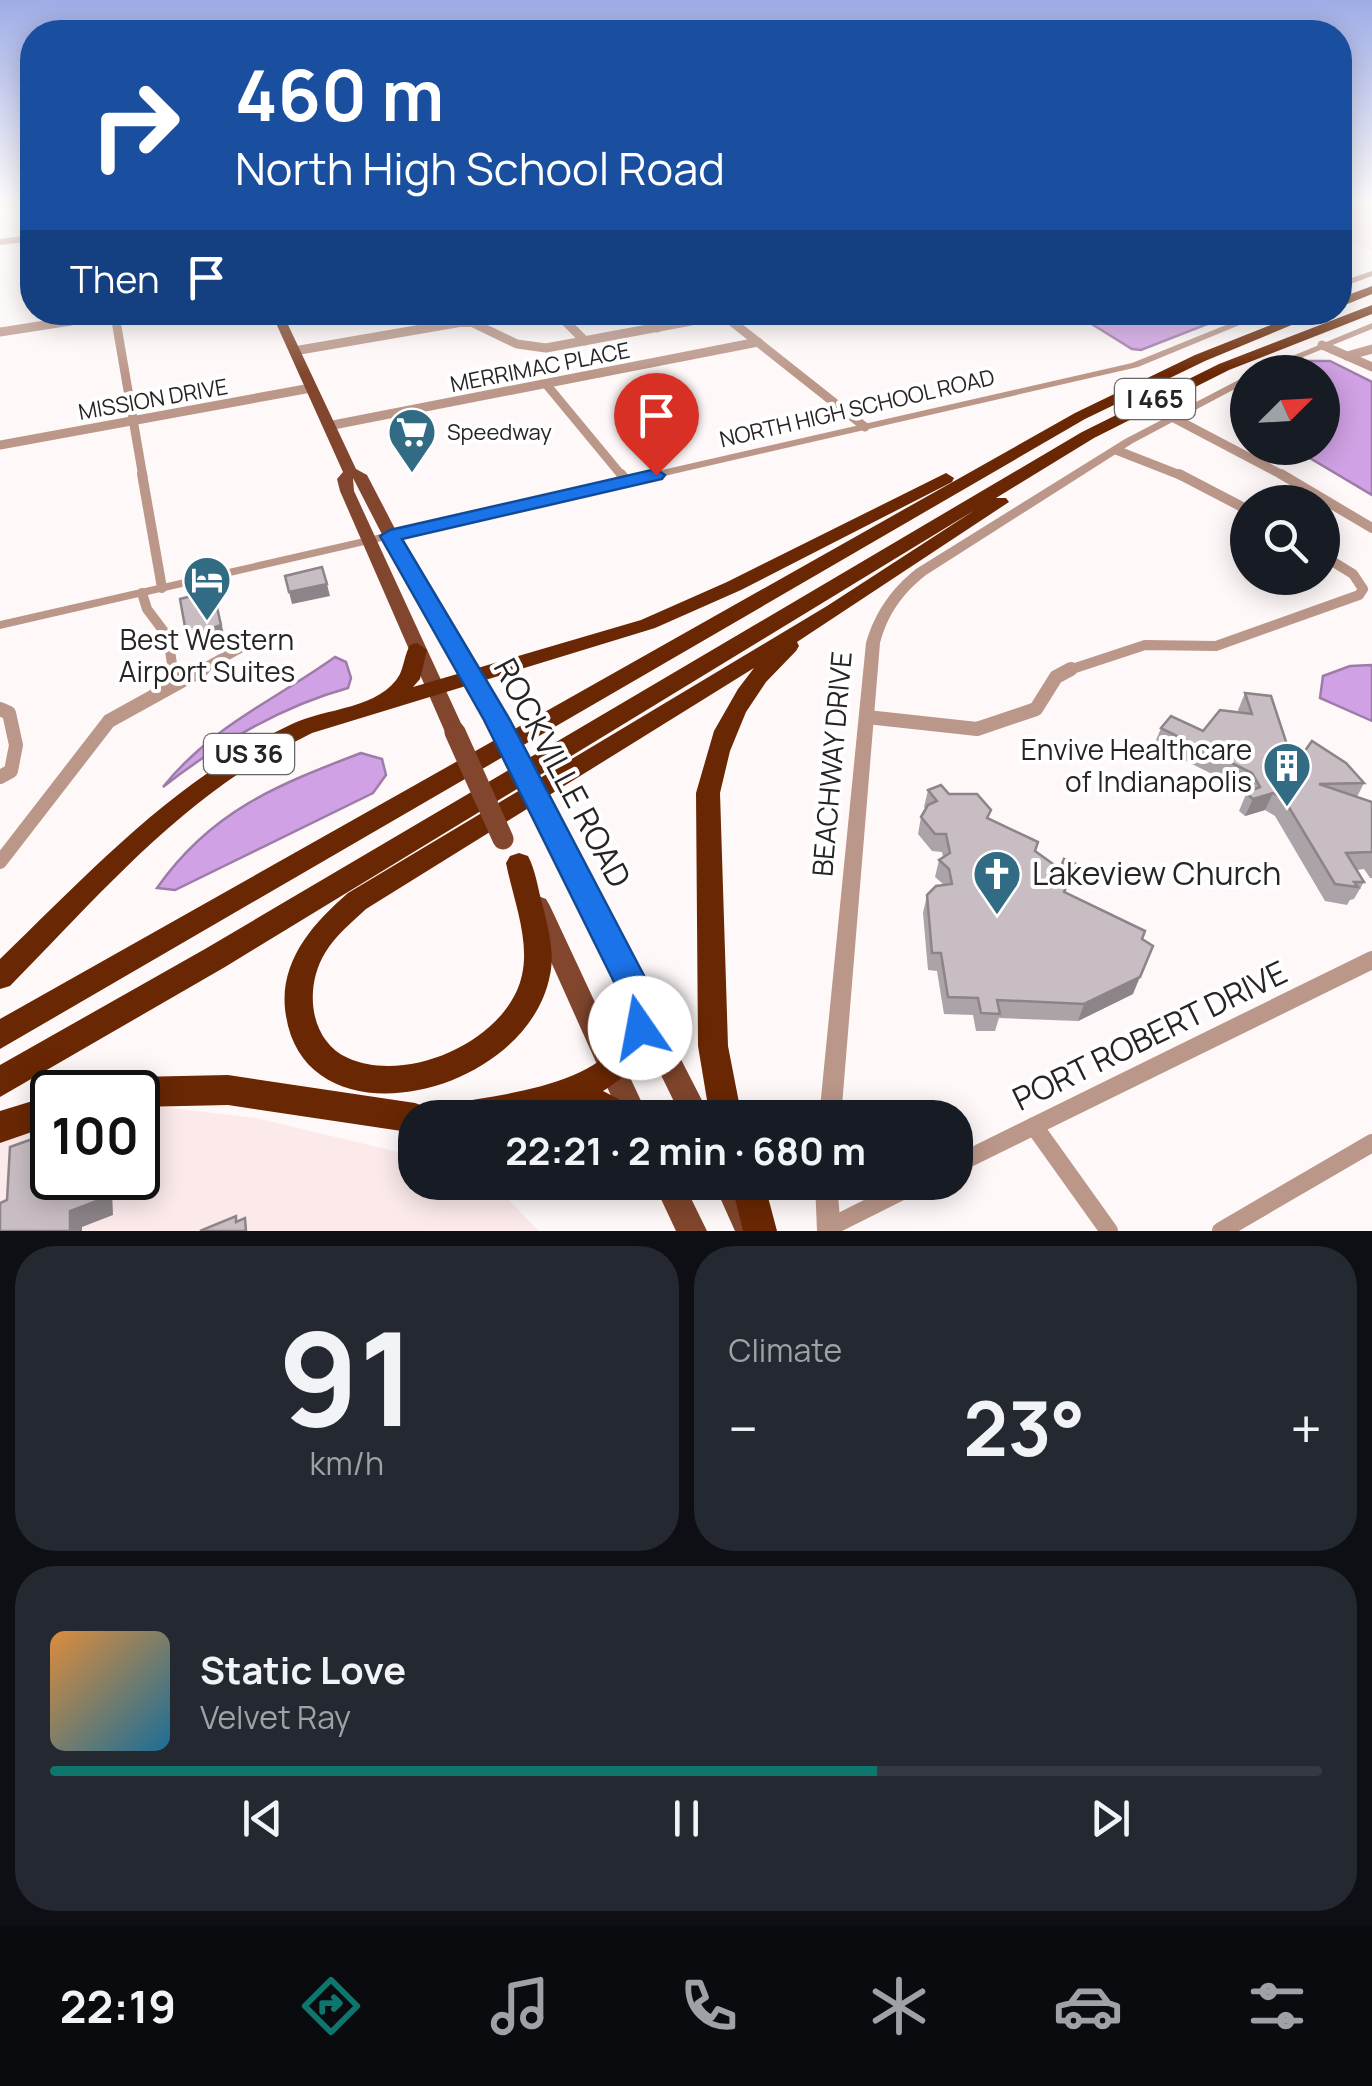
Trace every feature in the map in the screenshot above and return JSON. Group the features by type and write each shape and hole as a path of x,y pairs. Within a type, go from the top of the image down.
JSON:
{"highway":[{"name":"I 465","path":"0,1082 215,958 1189,363 1285,325"},
{"name":"I 465","path":"0,1036 1084,425 1330,325"},
{"path":"518,863 538,964 530,997 510,1028 477,1056 416,1075 385,1078 352,1074 330,1064 311,1048 296,1004 300,979 311,950 333,922 358,901 834,610 1075,452 1084,425"},
{"path":"369,708 648,624 702,602 1001,450 1084,425"},
{"path":"723,1100 714,1046 708,793 712,762 732,715 760,674 834,610"},
{"name":"US 36","path":"0,977 188,795 274,740 369,708 406,683 416,650"},
{"path":"537,1100 589,1082 614,1068 632,1047 640,1028 638,998"},
{"path":"160,1091 228,1090 398,1115"},
{"path":"0,1127 30,1117"},
{"path":"752,1200 760,1231"}],"main road":[{"name":"ROCKVILLE ROAD","path":"282,325 350,472 360,476 390,536 497,720 688,1100"},
{"name":"ROCKVILLE ROAD","path":"350,472 344,479 347,490 416,650 627,1100"},
{"path":"676,1200 692,1231"},
{"path":"735,1200 750,1231"}],"street":[{"path":"0,332 44,325"},
{"path":"116,325 162,588"},
{"path":"295,352 444,325"},
{"path":"486,325 530,347 671,325"},
{"path":"569,325 585,341"},
{"path":"654,325 657,328"},
{"path":"736,325 865,427"},
{"name":"NORTH HIGH SCHOOL ROAD","path":"0,625 1142,362 1234,325"},
{"path":"1299,355 1372,326"},
{"name":"MERRIMAC PLACE","path":"328,426 758,342"},
{"path":"1326,343 1372,364"},
{"path":"1352,355 1372,348"},
{"path":"546,384 627,481"},
{"name":"BEACHWAY DRIVE","path":"832,1100 866,717 876,629 887,605 902,587 1116,450 1230,387"},
{"name":"MISSION DRIVE","path":"0,445 312,388"},
{"path":"1172,416 1286,476 1372,528"},
{"path":"1116,450 1197,481 1230,500"},
{"path":"866,717 977,729 1036,708 1056,677 1069,669 1139,646 1214,646 1356,597 1362,585 1340,566"},
{"path":"142,592 148,609 168,637 175,682"},
{"path":"0,862 104,724 244,646"},
{"path":"0,709 9,713 16,745 11,771 0,777"},
{"name":"PORT ROBERT DRIVE","path":"973,1156 1372,960"},
{"path":"1034,1126 1110,1231"},
{"path":"1221,1231 1372,1142"},
{"path":"827,1200 828,1229 885,1200"}],"shaded area":[{"path":"1093,325 1205,325 1141,350 1132,349"},
{"path":"1340,366 1372,382 1372,495 1322,465 1340,465"},
{"path":"335,657 346,662 351,678 348,688 298,705 250,729 163,787 223,730"},
{"path":"1372,665 1372,721 1320,698 1323,676 1350,666"},
{"path":"361,753 382,759 386,775 373,793 175,890 157,888 178,861 223,820 274,789"},
{"path":"160,1107 256,1118 398,1152 398,1200 509,1200 539,1231 0,1231 0,1137 30,1127 30,1200 160,1200"}],"building":[{"path":"322,567 327,584 289,592 285,576"},
{"name":"Best Western Airport Suites","path":"207,592 208,596 214,594 221,625 187,638 180,599"},
{"name":"Envive Healthcare of Indianapolis","path":"1245,693 1271,696 1294,766 1312,741 1346,763 1364,783 1319,784 1372,802 1372,852 1346,853 1364,882 1354,882 1358,887 1335,884 1284,799 1273,793 1253,799 1246,793 1260,787 1252,773 1161,728 1171,716 1203,731 1220,710 1252,714"},
{"name":"Lakeview Church","path":"941,785 949,794 977,794 991,810 987,818 1038,842 1035,851 1060,869 1064,859 1076,864 1064,892 1145,931 1142,939 1153,946 1140,977 1084,1004 997,1000 1000,1014 981,1013 978,998 948,997 941,953 932,953 927,895 936,886 952,884 949,869 939,860 950,853 946,834 935,834 921,817 928,805 937,801 928,790"},
{"path":"30,1140 30,1200 99,1200 70,1211 70,1231 0,1231 0,1203 7,1200 10,1147"},
{"path":"236,1216 236,1222 245,1218 246,1231 200,1231"}],"place":[{"name":"Speedway","path":"412,474"},
{"name":"Best Western Airport Suites","path":"207,622"},
{"name":"Envive Healthcare of Indianapolis","path":"1287,808"},
{"name":"Lakeview Church","path":"997,916"}],"route":[{"path":"640,1028 638,998 577,875 497,720 390,536 656,475"}]}
